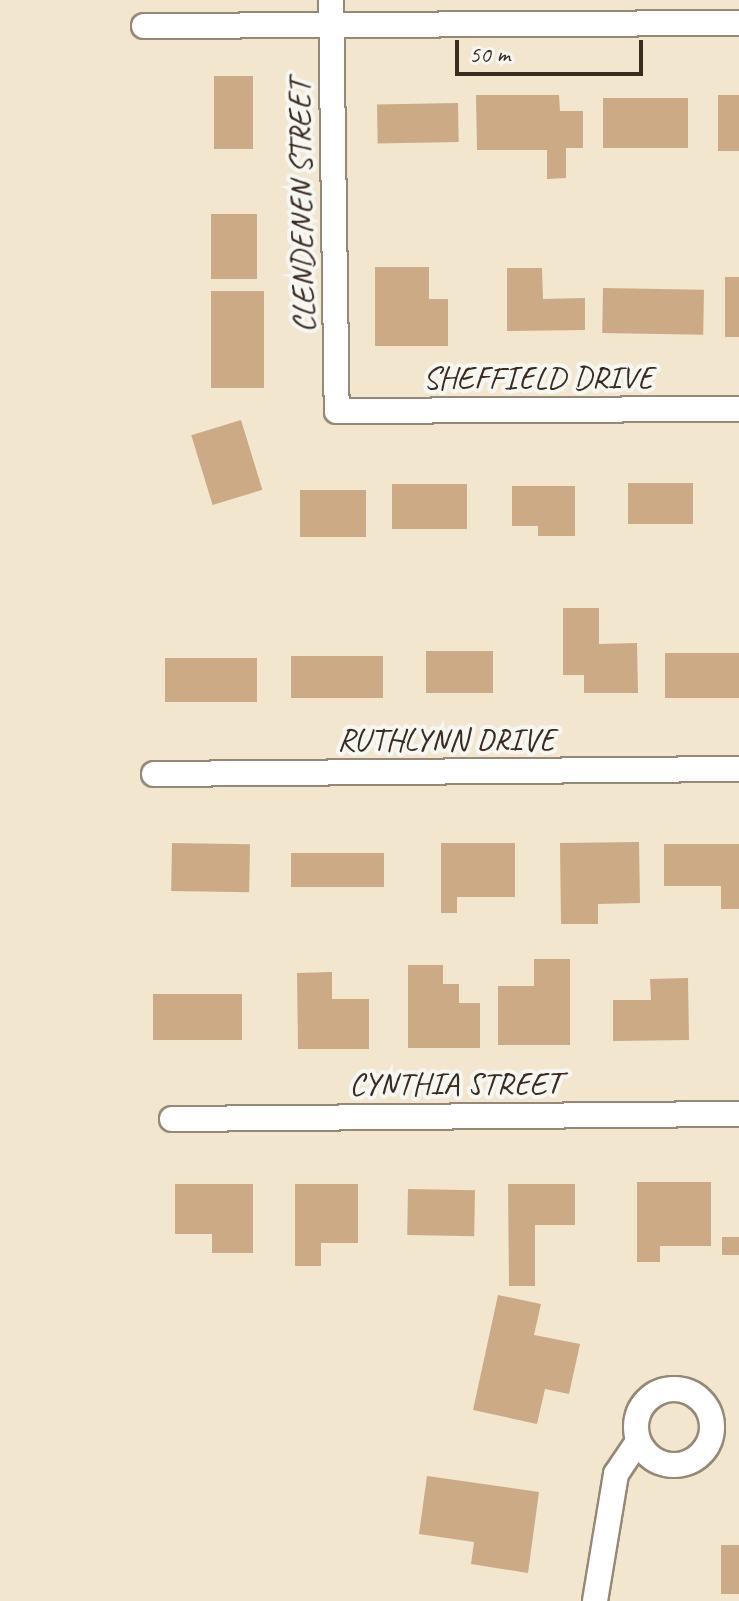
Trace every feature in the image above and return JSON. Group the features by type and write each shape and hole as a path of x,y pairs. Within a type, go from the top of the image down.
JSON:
{"street":[{"name":"CLENDENEN STREET","path":"331,0 337,411"},
{"path":"144,26 739,23"},
{"name":"SHEFFIELD DRIVE","path":"337,411 739,409"},
{"name":"RUTHLYNN DRIVE","path":"154,774 739,769"},
{"name":"CYNTHIA STREET","path":"172,1119 739,1114"},
{"path":"595,1601 616,1474 638,1441"}],"building":[{"path":"214,76 253,76 253,149 214,149"},
{"path":"476,95 559,95 560,111 583,111 583,148 566,148 566,178 547,179 547,150 477,150"},
{"path":"718,95 739,95 739,151 718,151"},
{"path":"603,98 688,98 688,148 603,148"},
{"path":"458,103 459,142 378,143 377,104"},
{"path":"211,214 257,214 257,279 211,279"},
{"path":"375,267 429,267 429,299 448,299 448,346 375,346"},
{"path":"507,268 542,268 543,299 585,298 585,330 507,331"},
{"path":"725,277 739,277 739,337 725,337"},
{"path":"603,288 704,290 703,335 602,333"},
{"path":"211,291 264,291 264,388 211,388"},
{"path":"241,420 262,490 213,505 191,435"},
{"path":"628,483 693,483 693,524 628,524"},
{"path":"392,484 467,484 467,529 392,529"},
{"path":"512,486 575,486 575,536 538,536 538,526 512,526"},
{"path":"300,490 366,490 366,537 300,537"},
{"path":"563,608 599,608 599,644 637,643 638,693 584,693 584,675 563,675"},
{"path":"426,651 493,651 493,693 426,693"},
{"path":"665,653 739,653 739,698 665,698"},
{"path":"291,656 383,656 383,698 291,698"},
{"path":"165,658 257,658 257,702 165,702"},
{"path":"639,842 640,903 598,904 598,924 561,924 560,843"},
{"path":"172,843 250,844 249,892 171,891"},
{"path":"441,843 515,843 515,897 457,897 457,913 441,913"},
{"path":"664,844 739,844 739,909 721,909 721,886 664,886"},
{"path":"291,853 384,853 384,887 291,887"},
{"path":"534,959 570,959 570,1045 498,1045 498,986 534,986"},
{"path":"408,965 443,965 443,984 459,984 459,1003 480,1003 480,1048 408,1048"},
{"path":"332,972 332,999 369,999 369,1049 298,1049 297,973"},
{"path":"688,978 689,1040 613,1041 613,1000 651,1000 650,979"},
{"path":"153,994 242,994 242,1040 153,1040"},
{"path":"637,1182 711,1182 711,1246 660,1246 660,1262 637,1262"},
{"path":"175,1184 253,1184 253,1253 212,1253 212,1234 175,1234"},
{"path":"295,1184 358,1184 358,1243 321,1243 321,1266 295,1266"},
{"path":"508,1184 575,1184 575,1225 535,1225 535,1286 509,1286"},
{"path":"408,1189 475,1190 474,1236 407,1235"},
{"path":"722,1237 739,1237 739,1255 722,1255"},
{"path":"498,1295 541,1304 534,1335 580,1344 569,1394 545,1389 537,1424 473,1410"},
{"path":"427,1476 539,1492 528,1573 471,1564 474,1542 419,1534"},
{"path":"721,1545 739,1545 739,1594 721,1594"}]}
